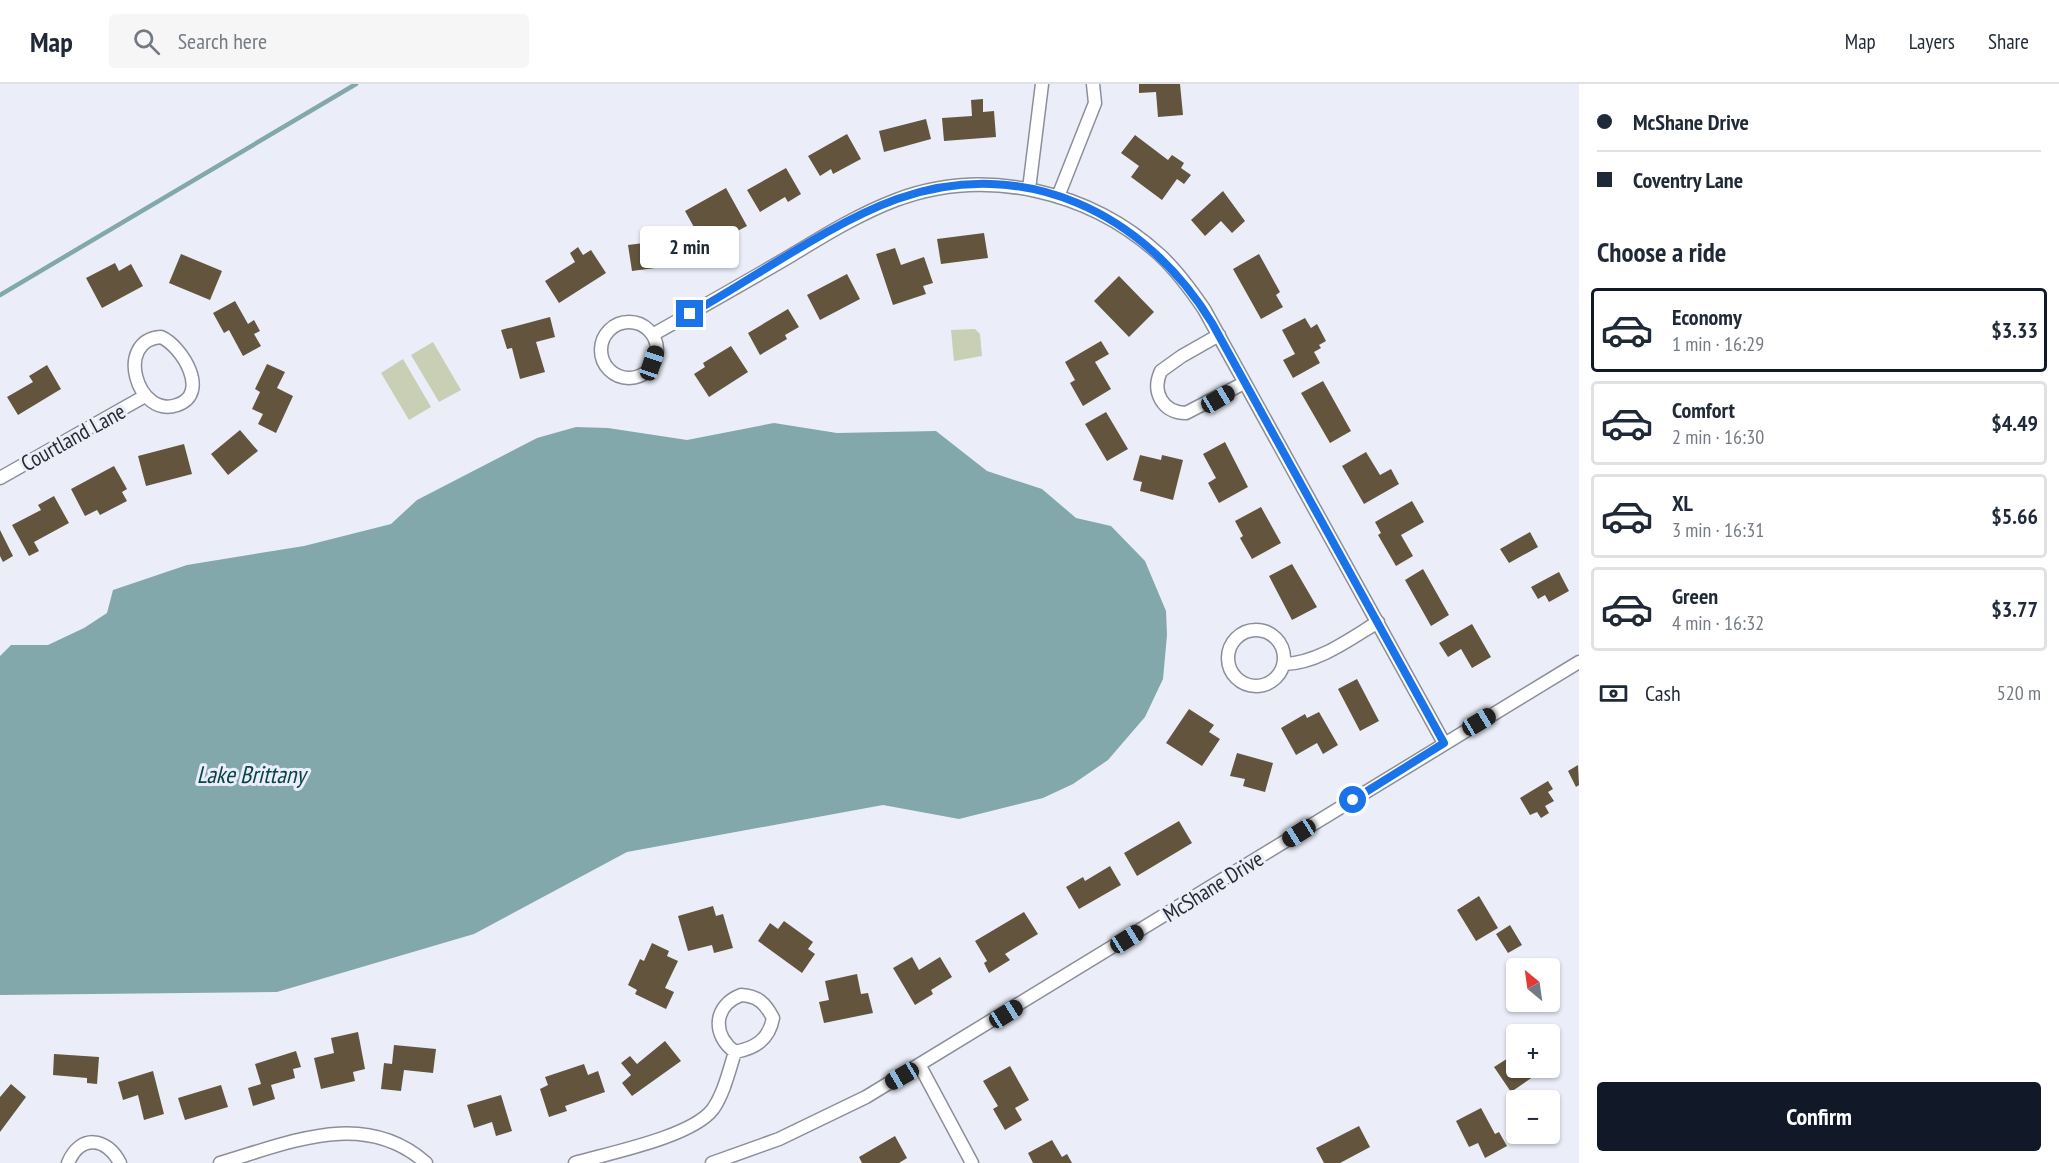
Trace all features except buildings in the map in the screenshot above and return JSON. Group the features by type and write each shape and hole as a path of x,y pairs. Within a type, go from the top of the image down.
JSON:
{"street":[{"path":"1029,189 1042,84"},
{"path":"1059,194 1095,103 1093,84"},
{"path":"654,334 822,237 895,200 921,192 958,185 1008,186 1029,189 1059,194 1117,223 1149,245 1189,288 1219,335 1444,743"},
{"path":"627,322 641,324 654,334 657,350 652,363 645,372 627,379 615,374 608,366 601,346 610,330 627,322"},
{"path":"1219,335 1161,371 1156,390 1160,399 1177,413 1186,412 1244,383"},
{"name":"Courtland Lane","path":"161,337 175,346 183,359 194,381 192,392 187,400 171,406 161,406 145,396 136,379 134,361 138,350 147,342 161,337"},
{"name":"Courtland Lane","path":"0,478 145,396"},
{"path":"1285,664 1280,645 1272,636 1263,631 1253,629 1243,633 1233,642 1228,652 1228,665 1234,676 1242,685 1253,687 1273,679 1285,664 1296,663 1323,654 1378,622"},
{"name":"McShane Drive","path":"712,1163 811,1125 920,1066 1579,662"},
{"path":"741,995 751,995 761,1000 768,1008 773,1018 771,1028 764,1040 751,1049 735,1052 721,1036 718,1018 723,1006 730,999 741,995"},
{"path":"575,1163 676,1134 702,1120 720,1096 735,1052"},
{"path":"920,1066 972,1163"},
{"path":"220,1163 311,1137 341,1132 365,1133 387,1140 407,1148 426,1163"},
{"path":"68,1163 82,1146 99,1142 109,1146 120,1163"}],"shaded area":[{"path":"975,329 980,334 982,356 954,361 951,330"},
{"path":"433,342 461,390 439,402 411,355"},
{"path":"403,359 431,407 409,420 381,373"}],"water":[{"name":"Lake Brittany","path":"774,423 837,433 936,431 987,471 1042,489 1076,518 1111,526 1145,561 1166,611 1167,635 1163,679 1145,717 1108,760 1073,784 1043,798 959,819 883,805 627,852 474,934 277,992 0,995 0,656 11,645 48,645 84,628 107,613 113,590 187,565 304,546 391,524 417,500 537,438 576,427 608,428 687,440"}],"waterway":[{"path":"0,295 356,84"}],"route":[{"path":"690,314 863,214 895,200 950,186 975,184 1008,186 1059,194 1117,223 1149,245 1174,269 1204,309 1444,743 1353,800"}]}
